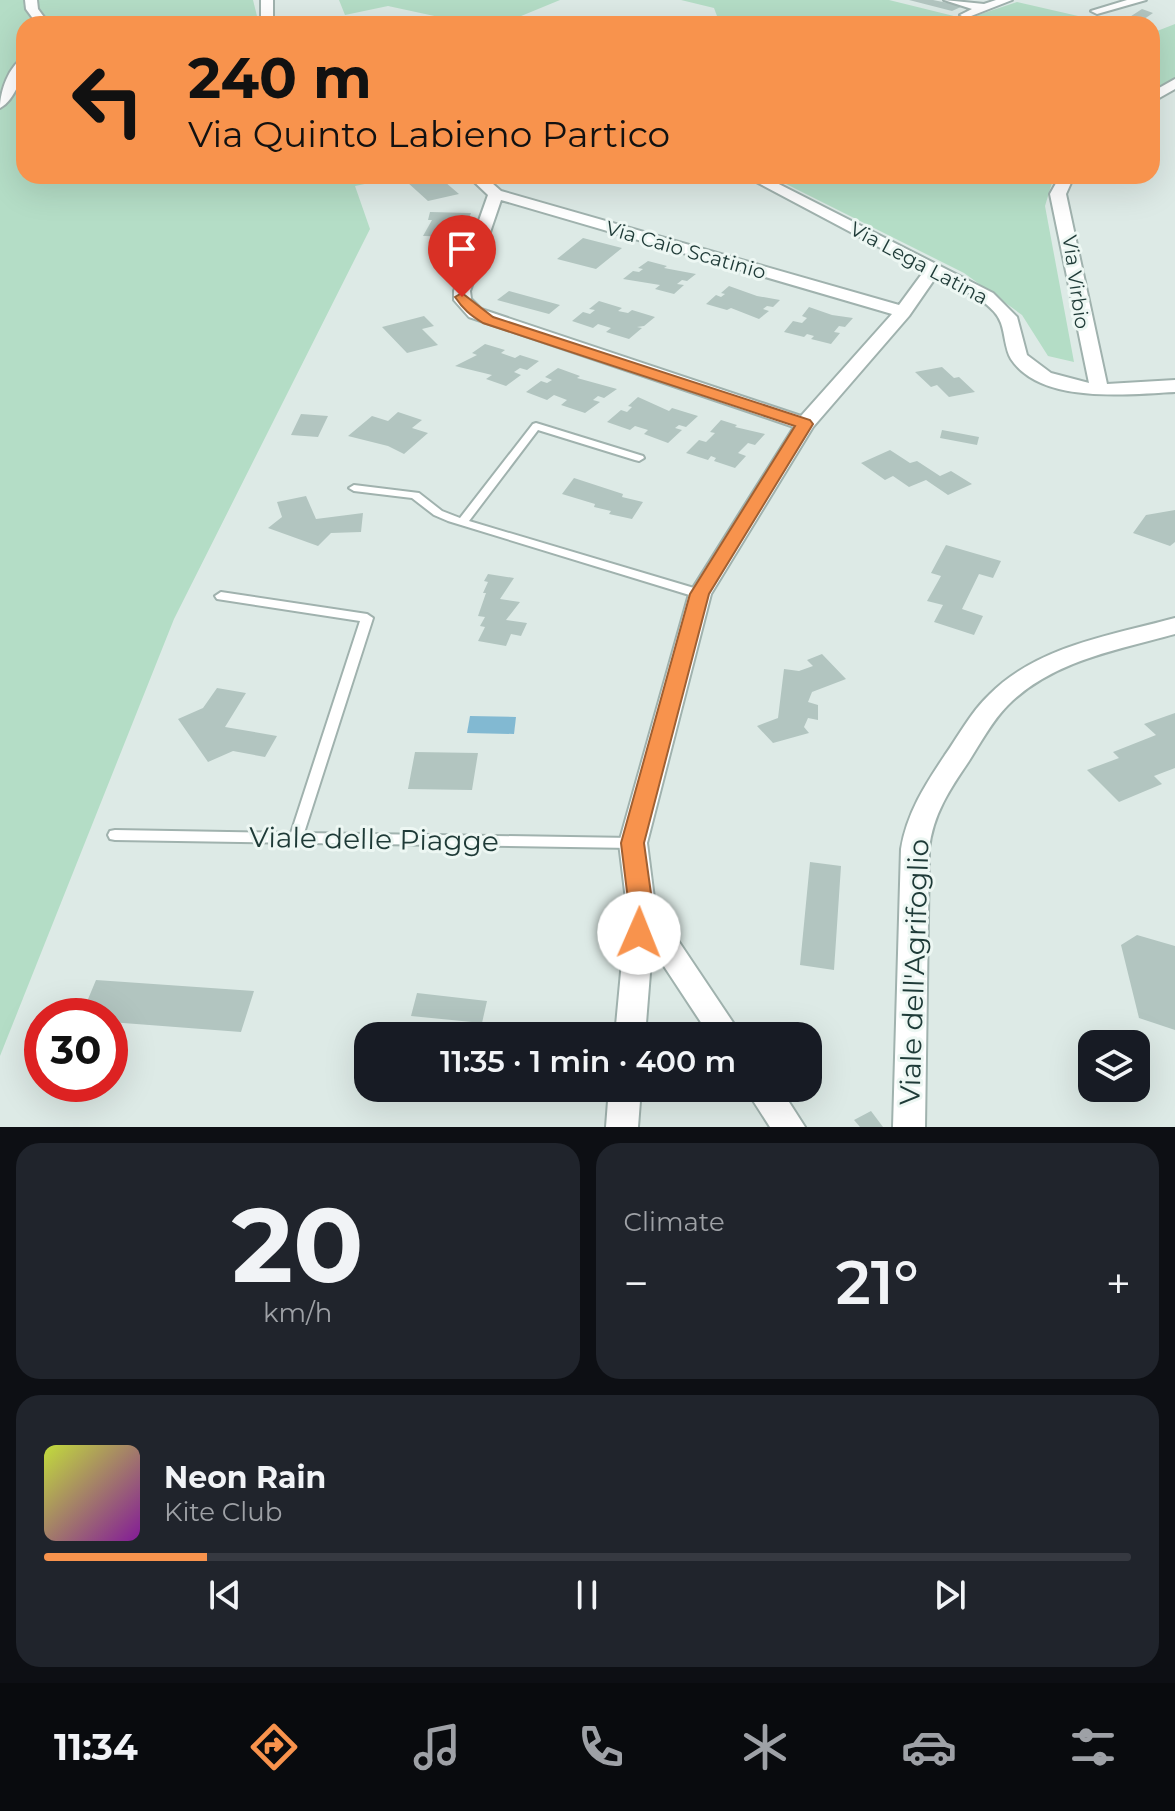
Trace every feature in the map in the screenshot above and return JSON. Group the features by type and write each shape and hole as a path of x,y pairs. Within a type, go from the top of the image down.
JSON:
{"street":[{"path":"950,0 984,8"},
{"path":"966,15 1006,0"},
{"path":"1097,11 1140,0"},
{"path":"0,104 16,75"},
{"name":"Via Caio Scatinio","path":"484,184 496,194 903,312"},
{"name":"Via Lega Latina","path":"768,184 973,288 998,306 1011,323 1019,357 1033,370 1055,381 1100,390 1175,386"},
{"name":"Via Virbio","path":"1063,184 1058,194 1069,229 1084,339 1100,390"},
{"path":"496,194 462,291 463,300 475,313 805,424"},
{"path":"631,1022 641,908 633,843 700,594 805,424 903,312 934,269"},
{"name":"Viale dell'Agrifoglio","path":"909,1127 915,849 918,824 929,799 997,702 1027,677 1083,653 1175,626"},
{"path":"641,908 718,1022"},
{"path":"622,1127 624,1102"},
{"path":"771,1102 789,1127"}],"lane":[{"path":"462,522 536,426 639,458"},
{"path":"354,488 415,495 438,513 462,522 700,594"},
{"path":"221,596 367,618 296,838"},
{"name":"Viale delle Piagge","path":"115,835 633,843"}],"green space":[{"path":"0,0 253,0 257,16 16,16 16,184 365,184 355,186 370,229 174,619 0,1056"},
{"path":"339,0 560,0 521,16 434,16 388,6 345,15"},
{"path":"681,0 889,0 954,16 717,16 714,8"},
{"path":"1017,2 1078,16 975,16"},
{"path":"1175,24 1175,78 1160,88 1160,30"},
{"path":"786,184 1052,184 1045,206 1074,362 1048,356 1022,315 964,273"}],"water":[{"path":"470,716 516,717 514,734 467,733"}],"building":[{"path":"909,0 933,0 963,6 952,11"},
{"path":"1142,9 1153,13 1149,16 1131,16"},
{"path":"409,184 447,184 459,194 428,201"},
{"path":"430,212 471,213 462,227 468,228 465,237 423,236 432,220 428,220"},
{"path":"583,238 622,248 596,269 557,259"},
{"path":"648,261 667,266 664,268 696,274 677,284 684,285 674,294 655,289 660,285 623,279 633,271 639,272 643,269 638,268"},
{"path":"729,286 780,300 773,307 763,309 769,311 759,319 731,308 727,310 706,304 716,295 721,297 725,294 721,293"},
{"path":"509,291 560,305 549,314 497,300"},
{"path":"599,301 622,308 618,311 628,313 632,310 655,317 644,326 637,327 642,328 629,339 606,332 611,328 598,324 593,328 572,321 583,312 590,314 595,310 589,309"},
{"path":"809,307 853,318 845,327 839,326 834,332 840,333 831,344 811,339 814,336 807,334 804,337 784,332 793,321 802,323 807,318 802,316"},
{"path":"424,316 434,326 422,329 438,345 407,353 382,327"},
{"path":"485,344 505,350 501,353 515,358 520,355 539,361 527,370 520,368 514,372 521,375 506,386 486,379 492,375 455,366 477,355 472,353"},
{"path":"942,367 975,392 949,397 937,385 931,387 915,372"},
{"path":"558,368 580,376 577,378 617,389 604,398 598,396 593,400 600,402 585,413 561,405 567,400 554,395 547,400 526,392 541,381 547,383 552,380 545,377"},
{"path":"638,397 669,411 672,408 698,416 686,427 679,425 675,428 682,430 668,443 644,434 648,430 635,426 630,430 607,422 621,410 627,412 632,407 628,406"},
{"path":"398,412 422,420 412,428 428,433 404,454 388,446 348,436 372,416 388,421"},
{"path":"301,414 328,416 318,437 291,435"},
{"path":"721,420 737,425 735,427 765,434 755,445 748,443 738,453 746,456 735,468 714,461 716,458 711,456 708,460 686,453 699,440 706,442"},
{"path":"942,430 979,437 977,445 940,438"},
{"path":"890,450 910,463 917,461 940,476 951,471 972,484 948,495 926,480 909,487 893,476 885,480 861,463"},
{"path":"574,478 643,502 632,519 609,514 611,511 594,507 595,504 562,494"},
{"path":"306,496 316,519 363,513 361,532 331,533 318,546 268,528 282,517 277,502"},
{"path":"1175,510 1175,542 1170,546 1133,533 1146,515"},
{"path":"946,545 1001,561 993,578 979,574 962,609 983,616 974,635 934,622 943,605 927,601 941,576 931,573"},
{"path":"488,574 514,578 500,599 520,602 506,620 527,623 521,636 511,634 506,646 478,641 485,627 480,626 485,617 478,616 486,593 483,593 488,582 484,581"},
{"path":"822,654 846,679 812,692 808,702 818,705 818,720 808,718 804,727 809,733 773,743 757,726 778,718 784,669 799,671 813,666 807,660"},
{"path":"217,688 246,693 225,727 277,736 265,757 233,751 208,762 178,719 203,708"},
{"path":"1175,713 1175,768 1154,776 1162,784 1119,802 1087,770 1119,758 1113,752 1156,735 1144,724"},
{"path":"415,752 478,753 472,790 408,789"},
{"path":"810,862 841,866 834,970 800,965"},
{"path":"1137,935 1175,946 1175,1030 1139,1018 1121,945"},
{"path":"96,980 254,991 241,1032 128,1023 128,998 88,998"},
{"path":"417,993 487,1001 482,1022 411,1016"},
{"path":"871,1111 883,1127 860,1127 854,1120"}],"route":[{"path":"462,297 471,310 488,320 805,424 700,594 633,843 641,908 639,933"}]}
